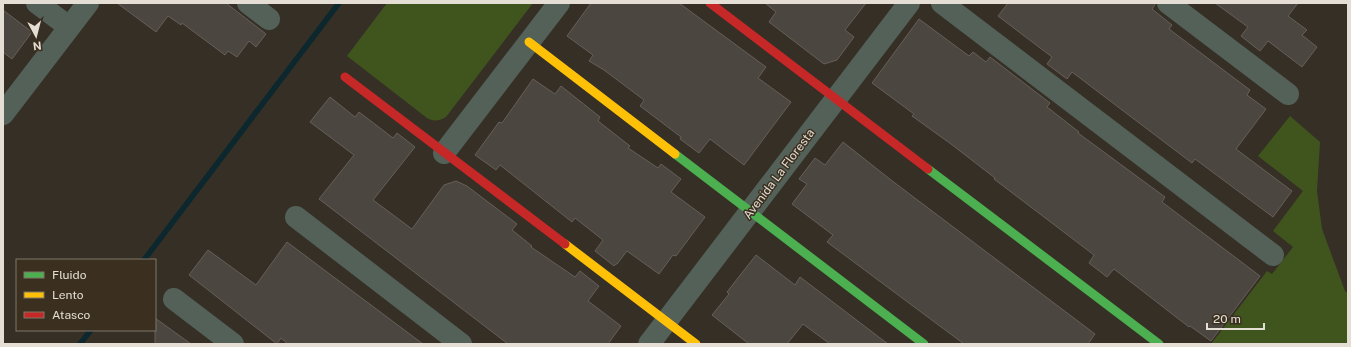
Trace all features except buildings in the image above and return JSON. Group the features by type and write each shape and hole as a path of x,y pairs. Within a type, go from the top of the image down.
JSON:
{"street":[{"path":"38,3 70,27"},
{"path":"3,114 88,3"},
{"path":"248,3 269,19"},
{"path":"444,153 559,3"},
{"path":"710,3 1159,344"},
{"name":"Avenida La Floresta","path":"649,344 909,3"},
{"path":"942,3 1273,255"},
{"path":"1168,3 1288,94"},
{"path":"529,42 924,344"},
{"path":"345,78 696,344"},
{"path":"296,217 461,344"},
{"path":"174,299 233,344"}],"green space":[{"path":"387,3 533,3 446,117 432,120 427,118 347,56"},
{"path":"1290,116 1320,142 1317,191 1322,229 1345,291 1348,293 1348,344 1211,344 1267,271 1272,274 1293,247 1273,231 1303,191 1258,156"}],"waterway":[{"path":"145,259 339,3"},
{"path":"80,344 90,331"}],"traffic: fast":[{"path":"675,154 924,344"},
{"path":"928,169 1159,344"}],"traffic: slow":[{"path":"529,42 675,154"},
{"path":"565,244 696,344"}],"traffic: jam":[{"path":"710,3 928,169"},
{"path":"345,77 565,244"}]}
